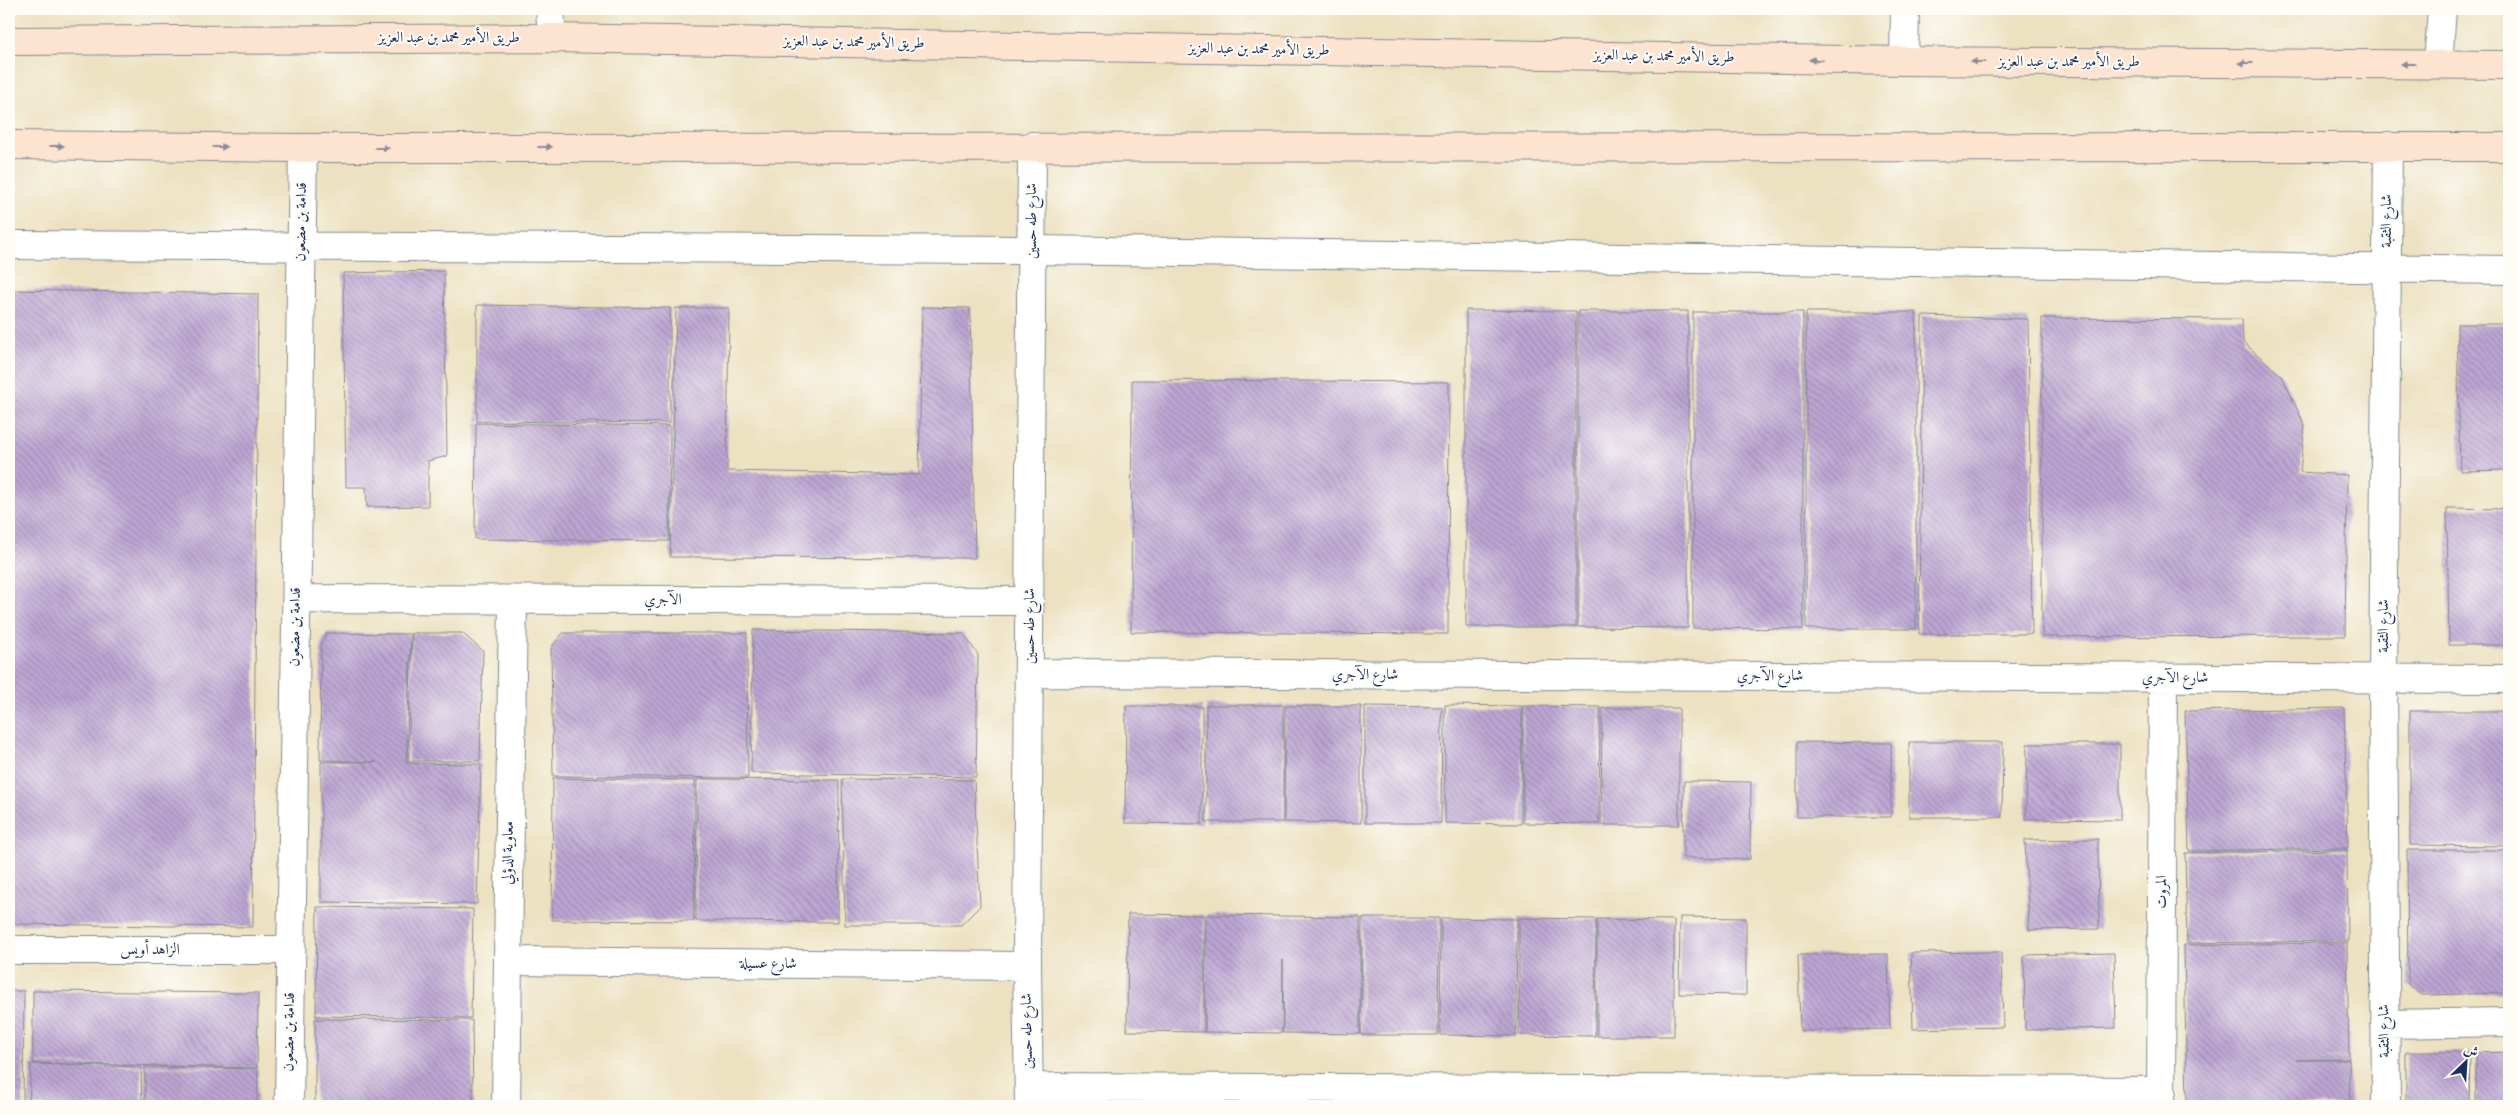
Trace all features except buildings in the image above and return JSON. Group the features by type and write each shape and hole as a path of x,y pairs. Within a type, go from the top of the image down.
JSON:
{"main road":[{"name":"طريق الأمير محمد بن عبد العزيز","path":"9,41 552,38 1904,61 2509,64"},
{"path":"9,145 303,148 1032,146 2509,147"}],"street":[{"path":"550,9 552,38"},
{"path":"1904,61 1905,9"},
{"path":"2438,64 2442,9"},
{"name":"شارع طه حسين","path":"1029,1097 1027,966 1032,146"},
{"name":"شارع الثقبة","path":"2386,1106 2384,678 2388,146"},
{"name":"قدامة بن مضعون","path":"289,1106 303,148"},
{"path":"9,245 1032,250 2387,270 2509,270"},
{"name":"الآجري","path":"297,599 1030,601"},
{"name":"معاوية الدؤلي","path":"506,1106 513,600"},
{"name":"شارع الآجري","path":"1030,673 2509,679"},
{"name":"المروت","path":"2161,1099 2163,678"},
{"name":"الزاهد أويس","path":"9,950 291,950"},
{"name":"شارع عسيلة","path":"508,961 1027,966"},
{"path":"2385,1024 2509,1022"},
{"path":"1029,1097 2161,1099"}]}
